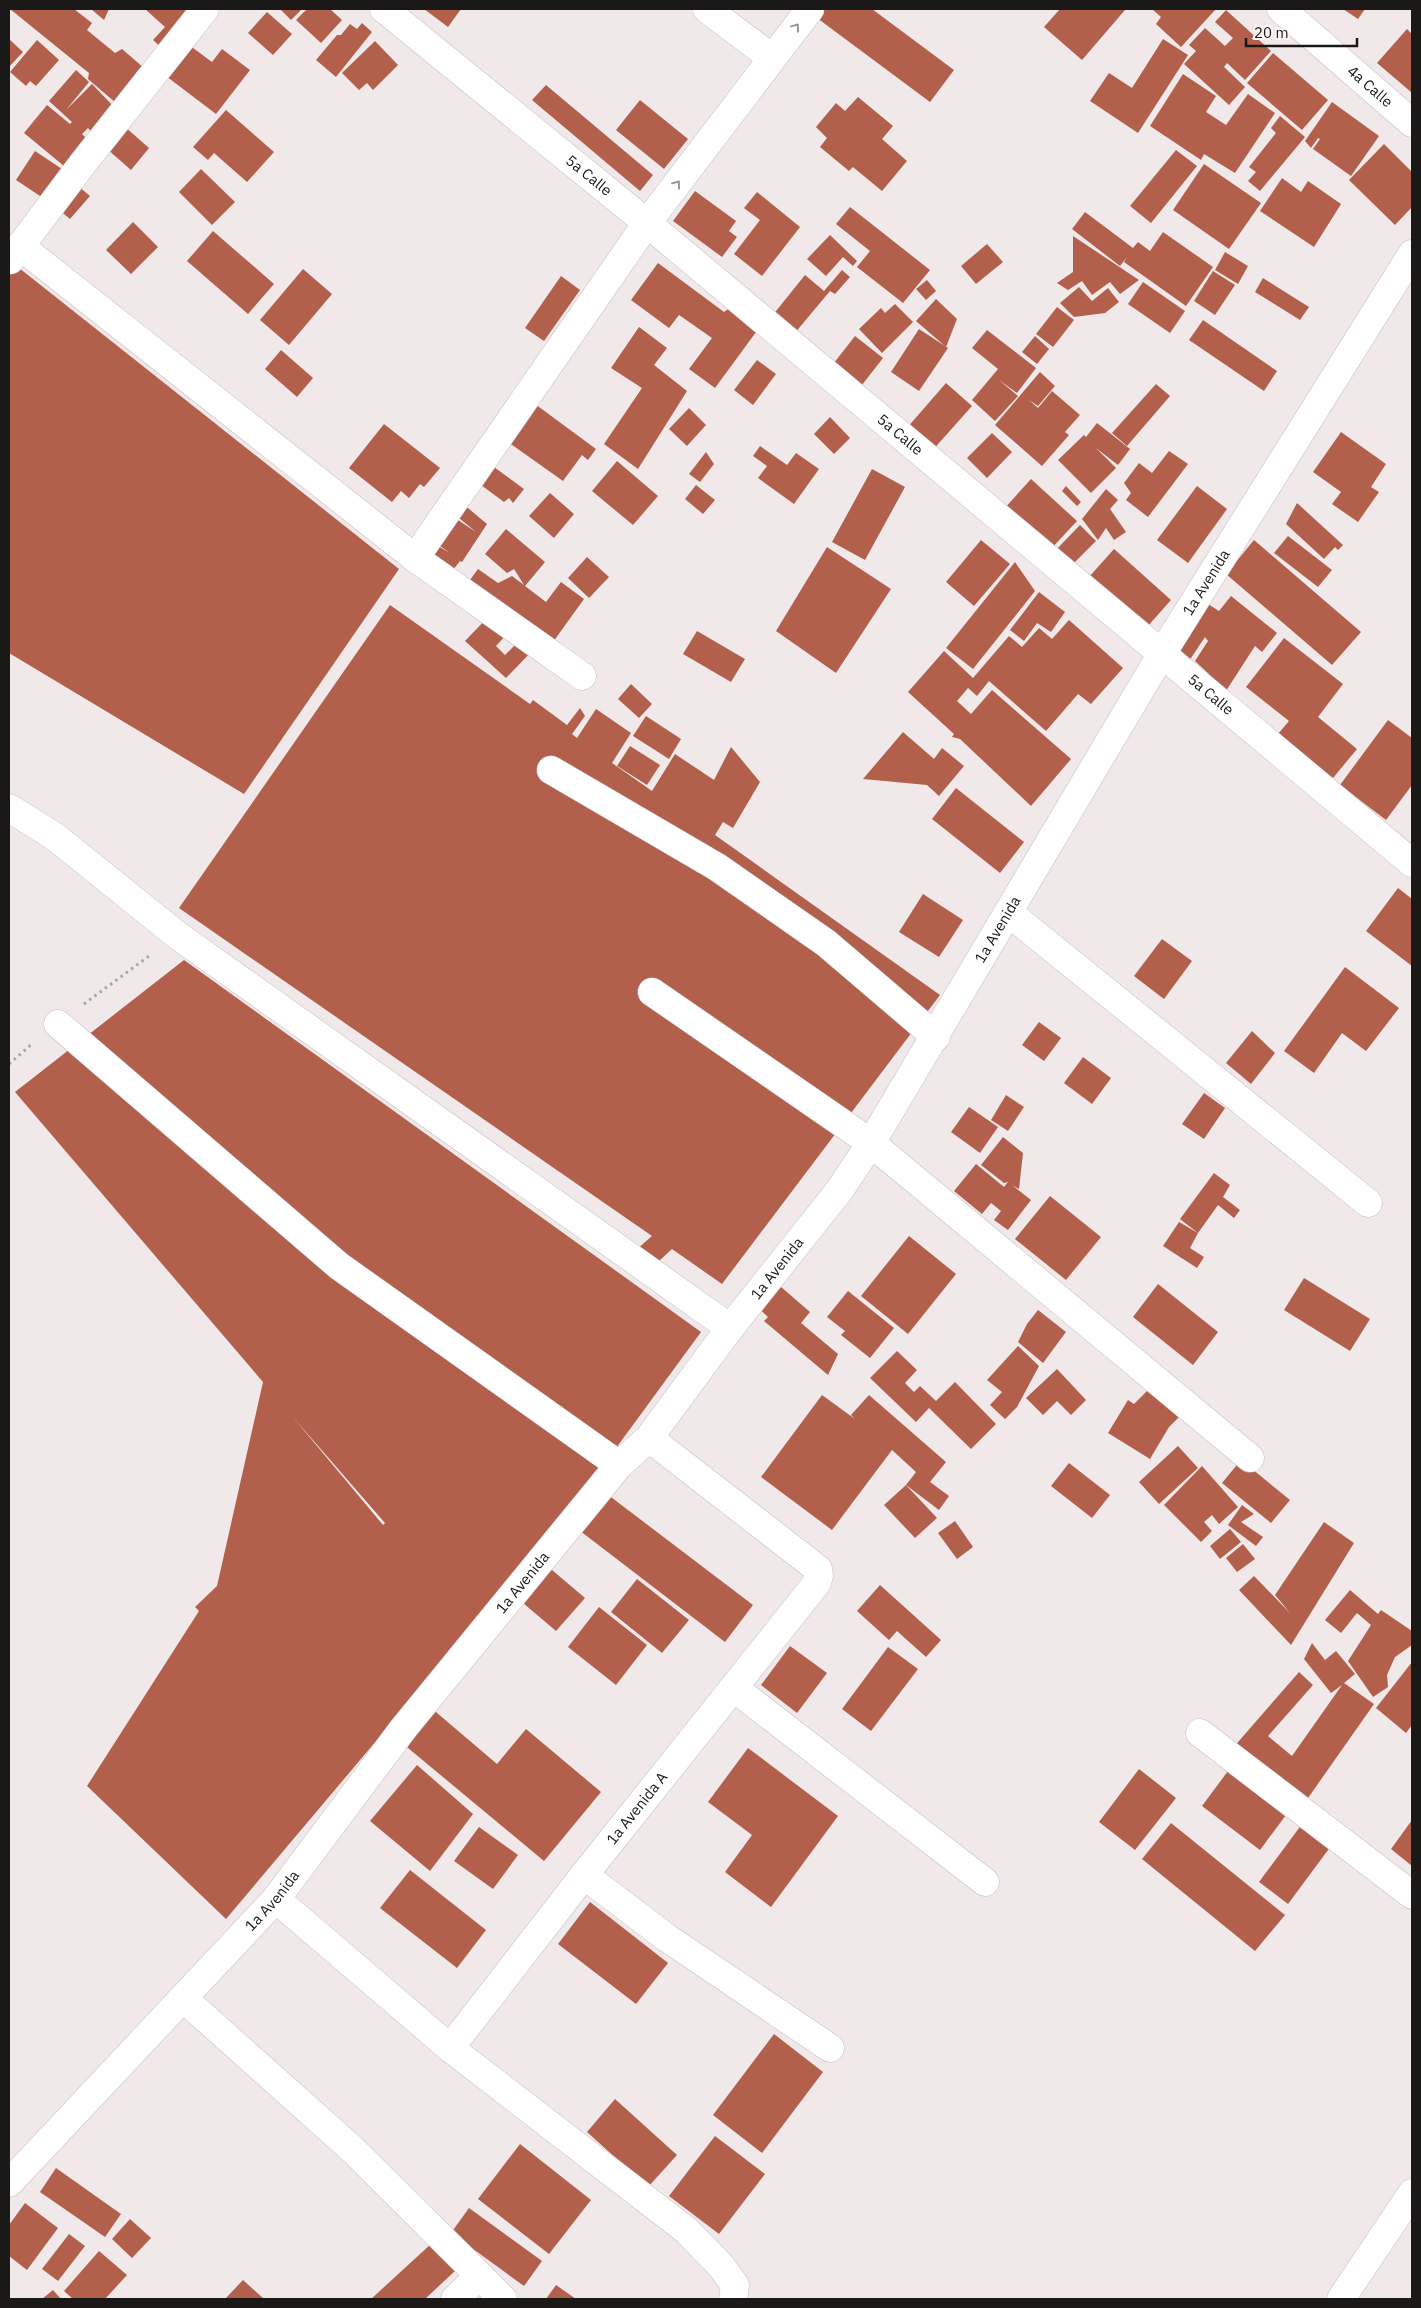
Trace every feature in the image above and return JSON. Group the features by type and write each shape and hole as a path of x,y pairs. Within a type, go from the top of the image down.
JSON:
{"street":[{"path":"205,9 14,254 415,558 582,676"},
{"name":"5a Calle","path":"384,9 648,223 1161,655 1412,863"},
{"path":"707,9 772,58"},
{"path":"415,558 648,223 810,9"},
{"name":"4a Calle","path":"1281,9 1412,123"},
{"name":"1a Avenida","path":"9,2183 276,1899 403,1728 619,1464 649,1438 730,1328 840,1191 872,1143 936,1037 1161,655 1412,254"},
{"path":"551,770 717,867 826,943 936,1037"},
{"path":"9,808 54,836 177,935 730,1328"},
{"path":"1009,913 1368,1203"},
{"path":"652,992 872,1143 1250,1458"},
{"path":"58,1024 339,1266 619,1464"},
{"name":"1a Avenida A","path":"450,2048 816,1584 820,1576 818,1569 649,1438"},
{"path":"734,1688 985,1882"},
{"path":"1200,1733 1412,1895"},
{"path":"584,1876 667,1938 830,2048"},
{"path":"276,1899 450,2048 686,2230 721,2266 735,2285 733,2299"},
{"path":"183,1998 352,2149 478,2277 503,2299"},
{"path":"1341,2299 1412,2193"},
{"path":"455,2299 478,2277"}],"path":[{"path":"9,1064 58,1024 177,935"}],"building":[{"path":"10,9 74,9 92,23 87,30 115,53 122,49 151,74 123,109 88,79 89,73"},
{"path":"91,9 109,9 104,20"},
{"path":"145,9 198,9 162,48 153,40 165,27"},
{"path":"280,9 302,9 291,20"},
{"path":"307,9 330,9 342,20 321,43 296,20"},
{"path":"424,9 461,9 448,27"},
{"path":"817,9 872,9 954,70 930,102 813,15"},
{"path":"1060,9 1125,10 1082,60 1044,27"},
{"path":"1152,9 1216,9 1181,47 1156,24 1161,17"},
{"path":"1343,9 1365,9 1358,19"},
{"path":"1226,10 1271,51 1245,80 1227,63 1224,67 1245,87 1229,105 1184,64 1196,51 1189,45 1205,28 1225,46 1233,38 1215,22"},
{"path":"267,12 292,34 273,55 248,33"},
{"path":"362,23 372,32 336,77 316,60 337,35 341,35 350,24 357,29"},
{"path":"1407,29 1412,34 1411,92 1377,63"},
{"path":"9,39 23,52 9,67"},
{"path":"1163,39 1188,55 1138,133 1090,101 1109,73 1132,88"},
{"path":"37,40 59,60 36,86 30,81 26,86 10,72"},
{"path":"375,41 398,65 373,90 367,83 359,90 342,73"},
{"path":"185,42 212,62 222,49 250,70 216,114 162,73"},
{"path":"1273,53 1328,100 1302,130 1247,83"},
{"path":"76,70 89,82 66,110 92,84 117,110 93,134 88,128 82,134 87,139 64,166 24,133 47,105 70,124 72,122 49,101"},
{"path":"1183,74 1216,96 1206,112 1226,125 1248,94 1275,113 1235,173 1204,154 1201,160 1150,126"},
{"path":"546,85 653,175 640,191 532,100"},
{"path":"858,97 893,126 882,139 907,161 882,191 853,167 849,171 820,147 827,138 816,127 836,103 845,111"},
{"path":"640,100 688,139 664,169 616,130"},
{"path":"1332,102 1379,136 1351,176 1313,149 1320,139 1318,138 1311,148 1305,141"},
{"path":"226,110 274,152 247,182 214,153 208,160 193,147"},
{"path":"1280,116 1305,137 1260,191 1248,181 1256,172 1249,167 1276,133 1271,128"},
{"path":"124,126 149,148 131,170 106,148"},
{"path":"1384,144 1412,172 1412,207 1395,225 1349,180"},
{"path":"1176,150 1197,166 1151,223 1130,206"},
{"path":"35,151 65,171 46,200 16,180"},
{"path":"1204,164 1261,203 1229,249 1173,210"},
{"path":"201,169 235,202 212,225 179,192"},
{"path":"1282,178 1301,192 1308,181 1341,204 1314,247 1260,211"},
{"path":"72,181 90,196 70,219 52,204"},
{"path":"695,191 736,221 729,231 737,237 722,257 673,221"},
{"path":"757,192 800,227 762,276 734,254 760,220 744,208"},
{"path":"850,207 930,270 903,303 857,267 870,251 836,224"},
{"path":"1085,212 1133,248 1138,242 1150,251 1163,232 1213,267 1186,306 1124,262 1127,257 1120,266 1072,229"},
{"path":"133,222 158,247 131,274 106,250"},
{"path":"213,231 274,284 248,314 187,261"},
{"path":"830,235 857,261 853,266 843,257 826,276 807,259"},
{"path":"1073,236 1139,280 1120,294 1110,282 1092,295 1082,281 1068,290 1057,283 1073,272"},
{"path":"987,244 1003,262 976,284 961,266"},
{"path":"1225,252 1248,266 1238,284 1215,270"},
{"path":"9,260 399,569 244,794 9,653"},
{"path":"658,263 724,312 731,307 759,328 715,388 689,369 712,338 679,315 669,328 631,300"},
{"path":"303,269 332,294 289,345 260,320"},
{"path":"842,270 850,277 835,294 830,291 794,334 772,316 805,275 824,291"},
{"path":"1213,271 1235,285 1215,315 1194,301"},
{"path":"561,276 580,290 544,341 525,328"},
{"path":"1263,278 1309,307 1300,320 1255,292"},
{"path":"927,280 936,291 926,300 916,289"},
{"path":"1143,282 1185,311 1170,333 1128,304"},
{"path":"1079,287 1092,301 1108,288 1119,302 1105,313 1074,317 1060,303"},
{"path":"936,299 957,319 946,347 916,321"},
{"path":"895,304 913,322 882,353 859,329 881,308 885,313"},
{"path":"1057,307 1074,320 1053,347 1036,334"},
{"path":"1203,320 1277,371 1264,391 1189,340"},
{"path":"639,327 667,348 654,365 687,391 638,469 604,444 642,388 611,368"},
{"path":"919,329 948,348 919,391 891,372"},
{"path":"987,330 1036,368 1017,393 999,380 1018,396 995,421 972,400 998,369 972,348"},
{"path":"855,336 883,358 858,390 830,368"},
{"path":"1035,336 1049,349 1037,364 1022,352"},
{"path":"281,350 313,378 297,397 265,369"},
{"path":"757,360 776,374 753,405 734,390"},
{"path":"1040,372 1055,386 1038,406 1029,400 1038,408 1052,391 1080,415 1065,432 1069,435 1042,466 995,425"},
{"path":"946,383 972,406 931,452 906,429"},
{"path":"1156,384 1170,396 1127,446 1112,433"},
{"path":"535,404 596,449 588,460 582,455 563,481 508,442"},
{"path":"689,408 706,425 687,446 669,429"},
{"path":"830,417 850,438 834,454 814,434"},
{"path":"1097,423 1130,449 1118,465 1096,448 1116,468 1091,493 1058,460 1084,435 1086,437"},
{"path":"384,424 440,468 424,487 420,484 409,498 401,491 392,502 349,468"},
{"path":"1341,432 1386,464 1371,487 1379,492 1358,522 1332,504 1341,492 1313,472"},
{"path":"992,433 1012,452 987,478 967,458"},
{"path":"760,446 787,465 796,453 819,469 794,504 758,478 767,466 753,456"},
{"path":"1169,451 1188,464 1148,517 1126,500 1131,493 1124,483 1139,463 1152,473"},
{"path":"706,452 714,464 700,482 689,474"},
{"path":"617,461 658,496 633,525 592,491"},
{"path":"494,467 524,489 513,503 509,498 504,502 481,485"},
{"path":"872,469 905,487 865,560 832,542"},
{"path":"1031,479 1077,521 1049,551 1003,510"},
{"path":"696,485 715,500 703,514 685,499"},
{"path":"1066,486 1081,502 1077,506 1062,491"},
{"path":"1197,486 1227,509 1188,563 1157,540"},
{"path":"1106,489 1118,500 1110,509 1126,532 1114,540 1106,528 1098,540 1082,519"},
{"path":"550,493 574,514 554,538 529,516"},
{"path":"462,503 487,524 462,562 460,561 449,575 426,559 436,545 450,553 437,544 455,518 476,532 453,513"},
{"path":"1297,503 1343,545 1338,550 1335,547 1324,559 1286,524"},
{"path":"1080,525 1096,541 1067,570 1052,554"},
{"path":"506,529 545,562 525,586 546,602 561,582 584,599 553,642 470,580 478,569 498,583 512,576 524,585 514,569 507,573 485,554"},
{"path":"1288,536 1332,570 1318,587 1274,553"},
{"path":"981,540 1010,564 974,606 946,582"},
{"path":"1254,540 1361,632 1332,665 1226,574"},
{"path":"827,547 891,589 836,673 776,631"},
{"path":"1114,549 1171,600 1147,627 1089,577"},
{"path":"587,557 609,577 589,598 568,578"},
{"path":"1015,562 1035,591 973,669 946,648"},
{"path":"1039,592 1065,612 1051,632 1037,623 1024,641 1010,630"},
{"path":"1231,596 1277,633 1262,652 1255,646 1224,694 1208,683 1209,674 1195,661 1208,641 1205,637 1189,661 1179,648 1208,604 1219,611"},
{"path":"390,605 530,704 533,700 567,725 580,708 585,716 572,734 577,738 596,709 631,733 612,763 652,791 675,754 714,780 731,747 760,782 733,828 723,822 715,835 940,995 722,1284 672,1249 658,1262 637,1249 652,1236 179,908"},
{"path":"490,615 509,632 496,646 505,655 518,642 534,649 506,678 465,641"},
{"path":"1069,620 1123,668 1091,704 1078,694 1046,731 989,681 977,696 968,688 957,701 971,714 992,690 1071,759 1031,806 960,739 952,737 954,734 908,692 944,651 973,678 1009,636 1022,647 1039,628 1052,639"},
{"path":"697,631 745,659 731,682 683,654"},
{"path":"1284,638 1343,684 1318,717 1357,749 1333,778 1278,734 1289,721 1246,687"},
{"path":"631,684 652,704 639,718 618,699"},
{"path":"646,716 681,739 669,759 633,736"},
{"path":"1388,720 1412,738 1412,785 1386,820 1340,785"},
{"path":"903,732 934,759 942,748 964,766 939,796 927,785 863,779"},
{"path":"630,746 660,765 647,785 617,766"},
{"path":"956,788 1024,842 1000,873 932,819"},
{"path":"1398,888 1412,899 1412,966 1366,931"},
{"path":"923,894 963,920 939,957 899,932"},
{"path":"1162,939 1192,961 1164,999 1134,976"},
{"path":"184,960 701,1332 480,1634 473,1626 226,1919 87,1786 199,1611 195,1607 217,1586 263,1382 15,1092","holes":["292,1416 385,1523 383,1525"]},
{"path":"1345,967 1399,1008 1366,1051 1342,1033 1314,1073 1284,1051"},
{"path":"1039,1022 1061,1038 1044,1061 1022,1045"},
{"path":"1252,1031 1275,1053 1251,1084 1226,1063"},
{"path":"1083,1057 1111,1078 1092,1104 1064,1083"},
{"path":"1204,1093 1225,1108 1204,1139 1182,1124"},
{"path":"1006,1095 1024,1107 1008,1131 991,1120"},
{"path":"969,1107 998,1127 980,1153 951,1132"},
{"path":"1003,1137 1023,1153 1019,1189 1012,1185 1031,1200 1008,1230 994,1220 1001,1211 991,1203 982,1214 954,1191 976,1164 1004,1187 1008,1182 1004,1183 981,1165"},
{"path":"1214,1173 1230,1185 1223,1197 1240,1210 1234,1218 1218,1205 1198,1233 1180,1219"},
{"path":"1050,1196 1101,1237 1066,1280 1015,1239"},
{"path":"1179,1222 1198,1233 1190,1248 1204,1257 1197,1268 1163,1246"},
{"path":"909,1236 956,1274 908,1334 861,1296"},
{"path":"1304,1278 1370,1319 1350,1351 1284,1310"},
{"path":"773,1280 810,1312 801,1323 838,1354 828,1375 764,1321 768,1317 753,1303"},
{"path":"1158,1284 1218,1332 1193,1365 1133,1317"},
{"path":"848,1291 894,1328 870,1358 841,1335 845,1331 827,1317"},
{"path":"1038,1310 1066,1332 1043,1363 1018,1342 1027,1324"},
{"path":"1018,1346 1039,1366 1017,1407 1005,1419 990,1405 1002,1392 987,1380"},
{"path":"897,1351 917,1370 905,1383 914,1392 920,1386 936,1401 955,1382 996,1424 971,1449 929,1408 916,1422 870,1378"},
{"path":"1057,1369 1086,1400 1071,1415 1057,1401 1043,1415 1026,1398"},
{"path":"1154,1384 1183,1413 1169,1427 1150,1459 1108,1433 1128,1400 1134,1404"},
{"path":"822,1395 855,1419 851,1415 869,1395 946,1462 930,1482 949,1496 939,1510 906,1485 916,1472 892,1450 832,1530 761,1477"},
{"path":"1178,1446 1198,1468 1159,1504 1139,1482"},
{"path":"1241,1460 1290,1500 1271,1523 1222,1483"},
{"path":"1069,1463 1110,1495 1092,1518 1051,1486"},
{"path":"1202,1466 1238,1507 1219,1524 1212,1515 1204,1522 1212,1531 1201,1542 1164,1505"},
{"path":"906,1485 937,1518 915,1538 884,1505"},
{"path":"603,1491 753,1605 725,1642 575,1527"},
{"path":"1242,1505 1254,1514 1241,1522 1263,1537 1256,1546 1228,1525"},
{"path":"955,1521 973,1547 957,1559 938,1533"},
{"path":"1324,1522 1354,1543 1291,1645 1239,1590 1254,1576 1290,1613 1275,1595"},
{"path":"1230,1529 1241,1542 1220,1559 1210,1546"},
{"path":"1243,1544 1255,1559 1237,1572 1226,1558"},
{"path":"545,1564 585,1598 556,1631 516,1597"},
{"path":"637,1579 689,1620 662,1653 611,1612"},
{"path":"880,1585 941,1640 926,1657 897,1631 889,1640 857,1611"},
{"path":"1350,1590 1378,1614 1381,1610 1412,1631 1412,1645 1395,1657 1387,1675 1388,1687 1373,1697 1348,1661 1371,1625 1357,1613 1341,1633 1325,1620"},
{"path":"599,1607 647,1645 616,1685 568,1647"},
{"path":"1312,1643 1325,1660 1336,1651 1355,1674 1344,1683 1374,1704 1308,1798 1280,1778 1232,1749 1299,1672 1313,1685 1268,1736 1292,1756 1342,1685 1331,1693 1304,1659"},
{"path":"790,1646 827,1673 797,1713 761,1685"},
{"path":"888,1647 918,1669 871,1731 842,1709"},
{"path":"1412,1662 1412,1725 1406,1733 1376,1708"},
{"path":"430,1707 497,1764 526,1729 601,1792 544,1861 402,1743"},
{"path":"748,1748 838,1816 771,1907 725,1872 752,1835 708,1802"},
{"path":"417,1765 473,1814 430,1871 370,1821"},
{"path":"1139,1769 1176,1798 1135,1850 1099,1822"},
{"path":"1228,1771 1286,1815 1260,1850 1202,1806"},
{"path":"1412,1820 1412,1866 1391,1849"},
{"path":"1171,1823 1285,1915 1255,1951 1142,1859"},
{"path":"1302,1824 1331,1846 1288,1904 1259,1882"},
{"path":"479,1827 518,1855 493,1889 454,1861"},
{"path":"410,1870 486,1930 457,1968 380,1908"},
{"path":"590,1902 668,1963 636,2004 558,1944"},
{"path":"774,2034 823,2072 762,2153 713,2115"},
{"path":"615,2099 677,2155 648,2187 587,2132"},
{"path":"715,2136 765,2174 719,2234 669,2196"},
{"path":"520,2144 591,2200 549,2254 478,2199"},
{"path":"56,2168 121,2214 105,2237 40,2192"},
{"path":"25,2203 58,2228 27,2270 9,2256 9,2225"},
{"path":"469,2208 542,2261 524,2286 451,2233"},
{"path":"130,2219 151,2238 132,2258 112,2239"},
{"path":"69,2234 85,2246 58,2281 42,2269"},
{"path":"431,2244 456,2270 425,2299 371,2299"},
{"path":"99,2251 127,2275 105,2299 73,2299 64,2291"},
{"path":"243,2280 264,2299 225,2299"},
{"path":"556,2285 576,2299 546,2299"},
{"path":"53,2290 61,2299 42,2299"}]}
